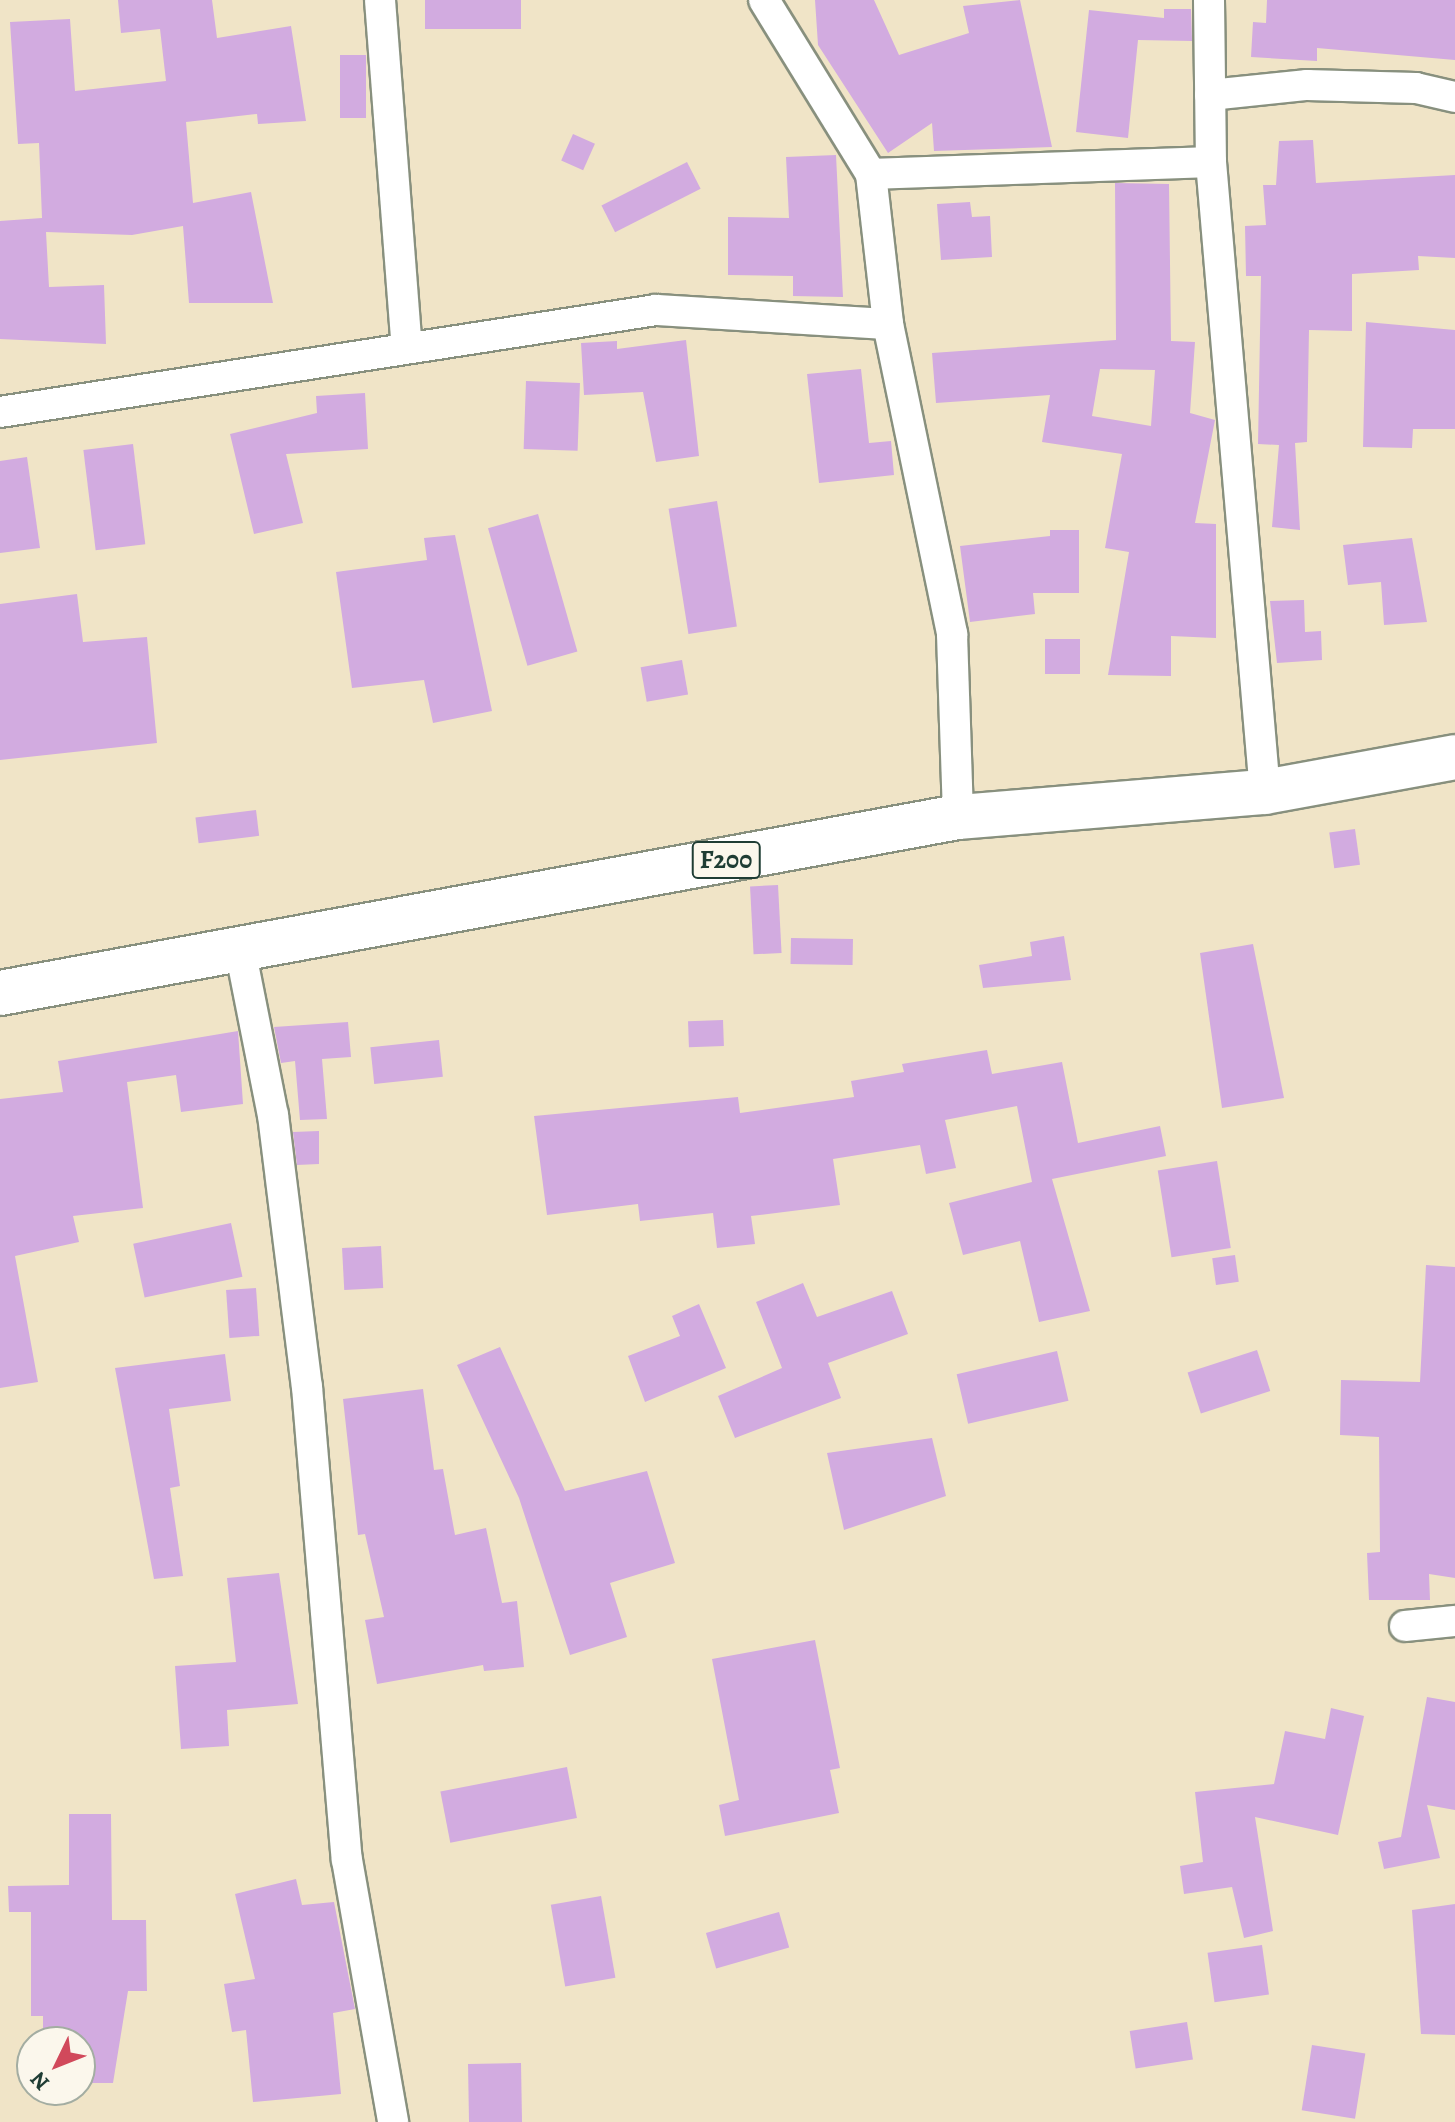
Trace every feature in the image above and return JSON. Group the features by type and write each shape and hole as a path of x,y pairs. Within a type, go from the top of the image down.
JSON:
{"main road":[{"name":"F200","path":"0,993 958,817 1265,792 1455,757"}],"street":[{"path":"380,0 407,347"},
{"path":"764,0 871,174 888,324 952,634 958,817"},
{"path":"1209,0 1211,162 1265,792"},
{"path":"1210,95 1307,85 1416,88 1455,97"},
{"path":"871,174 1211,162"},
{"path":"0,412 656,310 888,324"},
{"path":"240,949 273,1115 307,1387 347,1860 393,2122"},
{"path":"1405,1626 1455,1621"}],"building":[{"path":"118,0 212,0 217,38 291,26 306,121 258,124 257,114 186,122 193,203 251,192 273,303 189,303 183,226 132,235 46,232 49,287 104,285 106,344 0,339 0,221 42,218 39,143 18,144 10,22 70,19 75,91 166,81 160,29 121,33"},
{"path":"425,0 521,0 521,29 425,29"},
{"path":"815,0 874,0 899,55 969,33 963,6 1020,0 1052,147 934,151 932,123 888,153 818,45"},
{"path":"1267,0 1455,0 1455,60 1317,48 1317,61 1251,57 1253,22 1266,23"},
{"path":"1164,9 1191,9 1192,41 1138,40 1128,138 1076,132 1089,10 1164,18"},
{"path":"340,55 366,55 366,118 340,118"},
{"path":"573,134 595,144 583,170 561,160"},
{"path":"1313,140 1316,183 1455,175 1455,258 1418,256 1419,270 1352,274 1352,331 1309,330 1307,442 1295,443 1300,530 1272,527 1279,445 1258,444 1261,276 1246,276 1245,226 1266,225 1263,185 1276,185 1279,141"},
{"path":"836,155 843,297 793,296 793,276 728,275 728,217 789,218 786,157"},
{"path":"687,162 701,189 615,232 601,206"},
{"path":"1115,183 1169,184 1171,341 1195,342 1190,413 1215,420 1195,523 1216,524 1216,638 1171,636 1171,676 1108,675 1129,552 1105,548 1122,454 1042,442 1050,395 936,403 932,353 1116,340","holes":["1100,369 1155,370 1151,426 1092,416"]},
{"path":"970,202 972,217 990,216 992,257 941,260 937,204"},
{"path":"1366,322 1455,330 1455,429 1413,429 1412,448 1363,447"},
{"path":"686,340 699,456 656,462 643,392 584,395 581,343 617,341 617,349"},
{"path":"861,369 869,443 891,441 894,475 819,483 807,374"},
{"path":"526,381 580,383 578,451 524,449"},
{"path":"365,393 368,449 286,454 303,523 254,534 230,434 317,413 316,396"},
{"path":"133,444 145,544 96,550 83,450"},
{"path":"27,457 40,548 0,553 0,461"},
{"path":"717,501 737,626 688,634 669,509"},
{"path":"538,514 577,651 527,666 488,528"},
{"path":"1050,530 1079,530 1079,593 1033,593 1035,614 970,622 960,546 1050,536"},
{"path":"455,535 492,711 433,723 424,680 352,688 336,572 427,560 424,538"},
{"path":"1412,538 1427,622 1384,625 1381,582 1348,585 1343,545"},
{"path":"77,594 83,642 147,637 157,743 0,760 0,604"},
{"path":"1304,600 1305,632 1321,631 1322,660 1277,663 1270,601"},
{"path":"1045,639 1080,639 1080,674 1045,674"},
{"path":"682,660 688,694 647,702 641,667"},
{"path":"256,810 259,836 199,843 195,817"},
{"path":"1355,829 1360,865 1334,868 1329,833"},
{"path":"778,885 782,953 754,954 750,886"},
{"path":"1064,936 1071,980 983,988 979,965 1032,956 1030,942"},
{"path":"791,938 853,939 853,965 791,964"},
{"path":"1253,944 1284,1098 1222,1108 1200,953"},
{"path":"723,1020 724,1046 689,1047 688,1021"},
{"path":"348,1022 351,1057 322,1059 327,1119 300,1120 295,1061 281,1063 274,1027"},
{"path":"238,1031 243,1104 181,1112 176,1075 127,1082 143,1208 73,1216 79,1242 15,1256 38,1382 0,1388 0,1099 63,1092 58,1061"},
{"path":"439,1040 443,1077 374,1084 370,1047"},
{"path":"987,1050 992,1074 1062,1062 1078,1143 1160,1126 1166,1156 1052,1179 1090,1311 1039,1322 1020,1241 963,1255 949,1203 1032,1182 1017,1106 945,1120 956,1168 926,1174 920,1145 833,1159 840,1205 751,1216 755,1244 717,1248 713,1213 640,1221 638,1204 547,1215 534,1116 738,1097 740,1113 854,1097 851,1081 904,1072 902,1064"},
{"path":"319,1131 319,1164 297,1165 293,1132"},
{"path":"1217,1161 1231,1248 1172,1257 1158,1170"},
{"path":"231,1223 242,1277 145,1298 133,1244"},
{"path":"381,1246 383,1288 344,1290 342,1248"},
{"path":"1235,1255 1239,1282 1216,1285 1212,1258"},
{"path":"1426,1265 1455,1267 1455,1578 1429,1574 1430,1600 1369,1600 1367,1553 1380,1552 1379,1437 1340,1435 1341,1380 1420,1382"},
{"path":"803,1283 817,1317 892,1291 908,1334 828,1363 841,1398 735,1438 718,1396 782,1368 756,1302"},
{"path":"256,1288 259,1336 229,1338 226,1290"},
{"path":"699,1304 726,1368 645,1402 628,1356 680,1336 672,1316"},
{"path":"500,1347 565,1491 647,1471 675,1563 610,1583 627,1637 570,1655 519,1498 457,1365"},
{"path":"1257,1350 1270,1391 1201,1413 1188,1373"},
{"path":"1057,1351 1068,1401 968,1424 957,1374"},
{"path":"225,1354 231,1401 169,1409 180,1486 170,1488 183,1576 154,1579 115,1368"},
{"path":"423,1389 434,1470 443,1469 455,1535 486,1528 502,1603 517,1601 524,1667 484,1671 483,1665 377,1684 365,1620 384,1617 365,1534 358,1535 343,1399"},
{"path":"932,1438 946,1496 844,1530 827,1453"},
{"path":"279,1573 298,1704 227,1710 229,1746 181,1749 175,1666 236,1662 227,1578"},
{"path":"815,1640 840,1768 830,1770 839,1813 725,1836 719,1805 739,1800 712,1659"},
{"path":"1427,1697 1455,1702 1455,1810 1427,1805 1440,1858 1384,1869 1378,1842 1401,1837"},
{"path":"1331,1708 1364,1716 1338,1835 1255,1817 1273,1931 1244,1938 1232,1887 1184,1894 1180,1866 1203,1862 1195,1792 1274,1784 1285,1731 1325,1739"},
{"path":"567,1767 577,1818 450,1843 440,1792"},
{"path":"69,1814 111,1814 112,1920 146,1920 147,1991 128,1991 113,2083 96,2083 96,2026 43,2026 43,2016 31,2016 31,1912 9,1912 8,1886 69,1885"},
{"path":"296,1879 302,1905 334,1902 355,2009 333,2013 341,2094 253,2102 246,2030 232,2032 224,1984 255,1979 235,1894"},
{"path":"601,1896 615,1978 565,1987 551,1905"},
{"path":"1455,1904 1455,2035 1421,2034 1412,1910"},
{"path":"779,1912 789,1948 716,1969 706,1933"},
{"path":"1262,1945 1269,1995 1214,2002 1208,1953"},
{"path":"1187,2022 1193,2060 1136,2069 1130,2031"},
{"path":"1312,2045 1365,2053 1355,2119 1302,2110"},
{"path":"521,2063 522,2122 469,2122 468,2064"}]}
